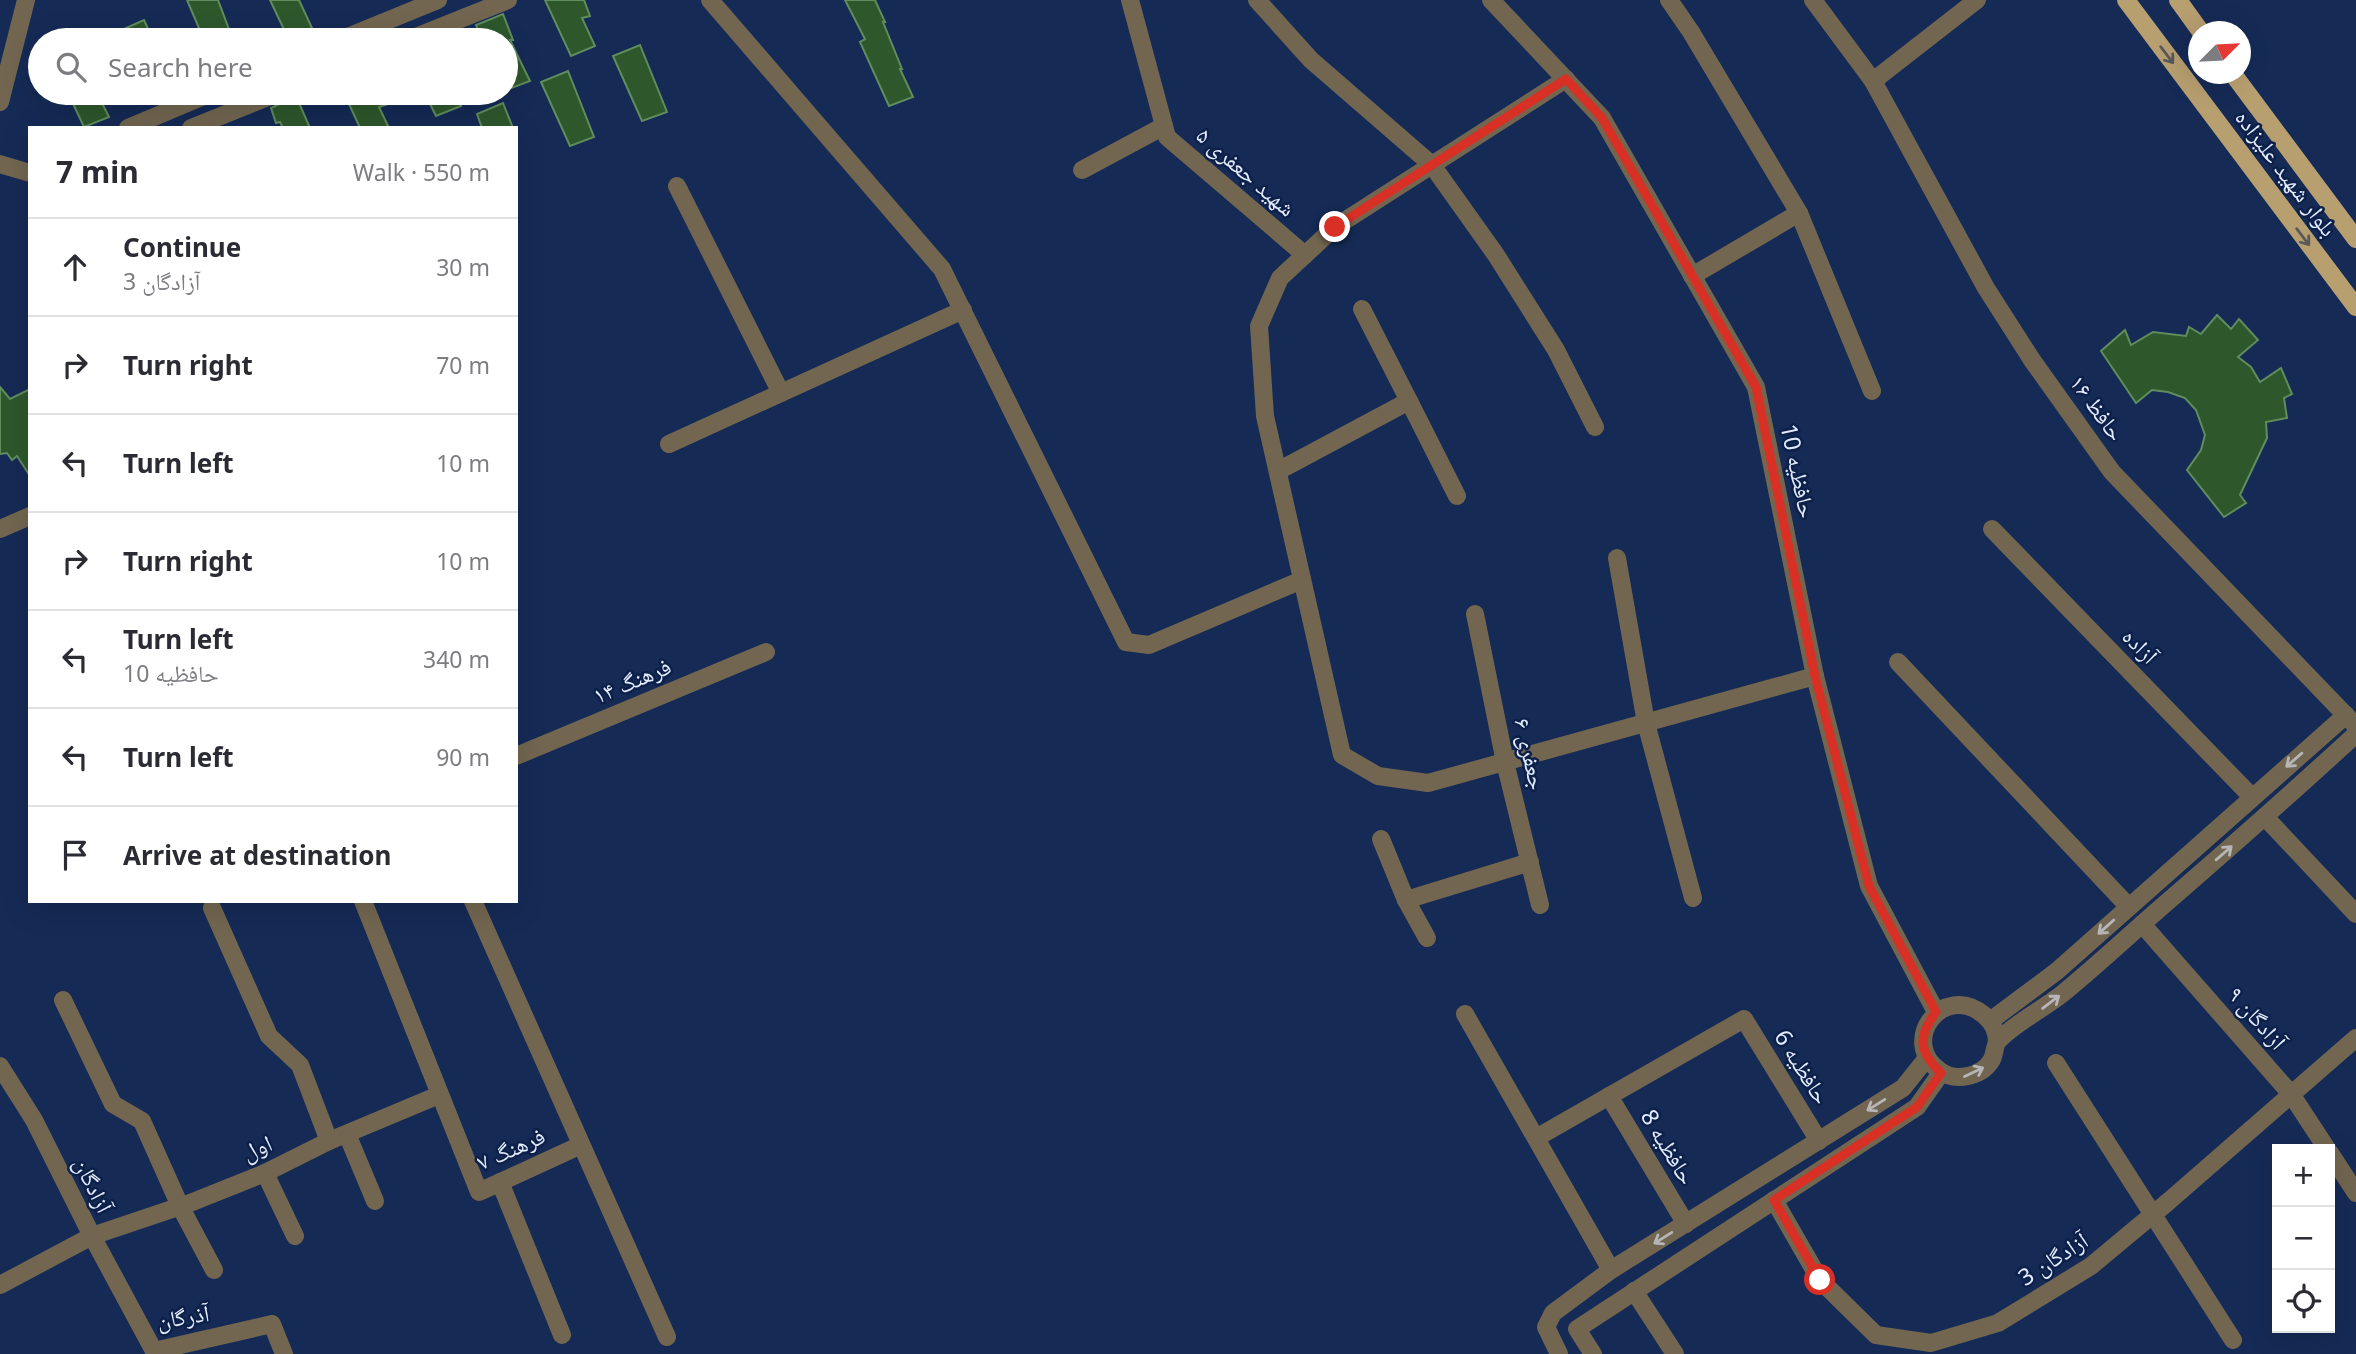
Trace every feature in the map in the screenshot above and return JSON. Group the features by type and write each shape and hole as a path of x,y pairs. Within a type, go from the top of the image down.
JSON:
{"main road":[{"name":"بلوار شهید علیزاده","path":"2126,0 2356,307"},
{"path":"2178,0 2193,21"},
{"name":"بلوار شهید علیزاده","path":"2240,84 2356,239"}],"street":[{"path":"0,102 26,0"},
{"path":"369,28 438,0"},
{"path":"438,28 508,0"},
{"path":"710,0 942,269 1126,642 1149,645 1302,580"},
{"name":"شهید جعفری ۵","path":"1130,0 1167,137 1305,255"},
{"path":"1257,0 1311,60 1432,165 1496,255 1556,351 1595,427"},
{"name":"حافظیه 10","path":"1490,0 1602,118 1756,387 1815,676 1869,886 1936,1012"},
{"path":"1669,0 1691,32 1799,213 1872,391"},
{"name":"حافظ ۱۶","path":"1813,0 1873,81 1986,288 2032,360 2112,472 2351,720"},
{"path":"1873,81 1977,0"},
{"path":"1566,79 1335,227 1280,278 1259,327 1265,416 1342,755 1378,776 1428,783 1815,676"},
{"path":"133,126 183,105"},
{"path":"196,126 248,105"},
{"path":"1082,170 1164,126"},
{"path":"0,162 28,160"},
{"path":"0,162 28,172"},
{"path":"677,186 781,393"},
{"path":"1692,276 1799,213"},
{"path":"1362,309 1457,496"},
{"path":"669,444 962,310"},
{"path":"1278,471 1409,401"},
{"path":"0,529 28,517"},
{"name":"آزاده","path":"1992,529 2252,797"},
{"path":"1617,558 1646,723 1693,898"},
{"name":"جعفری ۶","path":"1475,614 1505,762 1540,905"},
{"name":"فرهنگ ۱۴","path":"518,755 766,652"},
{"path":"1898,662 2129,907"},
{"path":"1990,1020 2057,971 2252,797 2351,720"},
{"path":"1997,1043 2062,994 2356,734"},
{"path":"2264,817 2356,914"},
{"path":"1381,839 1406,900 1427,938"},
{"path":"1406,900 1530,862"},
{"path":"364,903 439,1095"},
{"path":"474,903 667,1337"},
{"path":"212,908 269,1036 300,1065 329,1141"},
{"name":"آزادگان ۹","path":"2142,924 2291,1094 2323,1144"},
{"path":"63,1000 113,1104 142,1121 180,1206 214,1270"},
{"path":"1954,1004 1973,1007 1990,1020 1997,1032 1997,1043 1991,1061 1977,1073 1959,1078 1941,1073 1926,1059 1923,1044 1926,1026 1936,1012 1954,1004"},
{"path":"1465,1014 1611,1270"},
{"name":"حافظیه 6","path":"1608,1096 1744,1019 1819,1141"},
{"name":"آزادگان 3","path":"1774,1200 1820,1280 1876,1335 1918,1348 1998,1323 2091,1266 2356,1038"},
{"path":"1559,1354 1546,1327 1553,1313 1611,1270 1903,1088 1926,1059"},
{"path":"2056,1063 2233,1340"},
{"name":"آزادگان","path":"0,1066 34,1120 92,1236 0,1286"},
{"path":"1592,1354 1577,1329 1917,1107 1941,1073"},
{"name":"اول","path":"92,1236 265,1173 329,1141 439,1095"},
{"name":"فرهنگ ۷","path":"439,1095 479,1192 581,1145"},
{"path":"1536,1138 1608,1096"},
{"name":"حافظیه 8","path":"1608,1096 1686,1224"},
{"path":"347,1133 376,1201"},
{"name":"آزادگان ۹","path":"2335,1162 2356,1193"},
{"path":"265,1173 295,1236"},
{"path":"499,1182 562,1335"},
{"name":"آذرگان","path":"92,1236 154,1351 272,1324 284,1354"},
{"path":"1634,1291 1675,1354"}],"building":[{"path":"187,0 218,0 228,28 199,28"},
{"path":"270,0 299,0 312,28 283,28"},
{"path":"545,0 584,0 590,16 582,18 595,46 571,56"},
{"path":"845,0 875,0 913,97 889,106 860,42 865,39"},
{"path":"503,14 508,28 477,28 476,25"},
{"path":"144,20 148,28 126,28"},
{"path":"640,45 667,112 642,121 613,56"},
{"path":"518,56 530,81 518,86"},
{"path":"568,71 594,137 570,146 541,82"},
{"path":"74,105 103,105 109,117 84,126"},
{"path":"277,105 300,105 309,126 282,126 280,122 276,123 271,108"},
{"path":"349,105 385,105 379,107 388,126 359,126"},
{"path":"430,105 461,106 436,116"},
{"path":"504,105 512,126 481,126 477,114"},
{"path":"2217,315 2231,329 2239,319 2258,340 2238,357 2251,367 2260,382 2281,368 2292,394 2284,398 2287,418 2266,422 2267,438 2240,495 2246,503 2224,517 2187,470 2201,450 2205,435 2196,410 2185,398 2152,390 2136,403 2101,351 2125,330 2131,345 2153,332 2186,336 2189,327 2201,334"},
{"path":"0,387 10,399 28,390 28,473 17,456 12,460 7,453 0,454"}],"route":[{"path":"1335,227 1566,79 1602,118 1756,387 1815,676 1869,886 1936,1012 1926,1026 1923,1044 1926,1059 1941,1073 1917,1107 1774,1200 1820,1280"}]}
